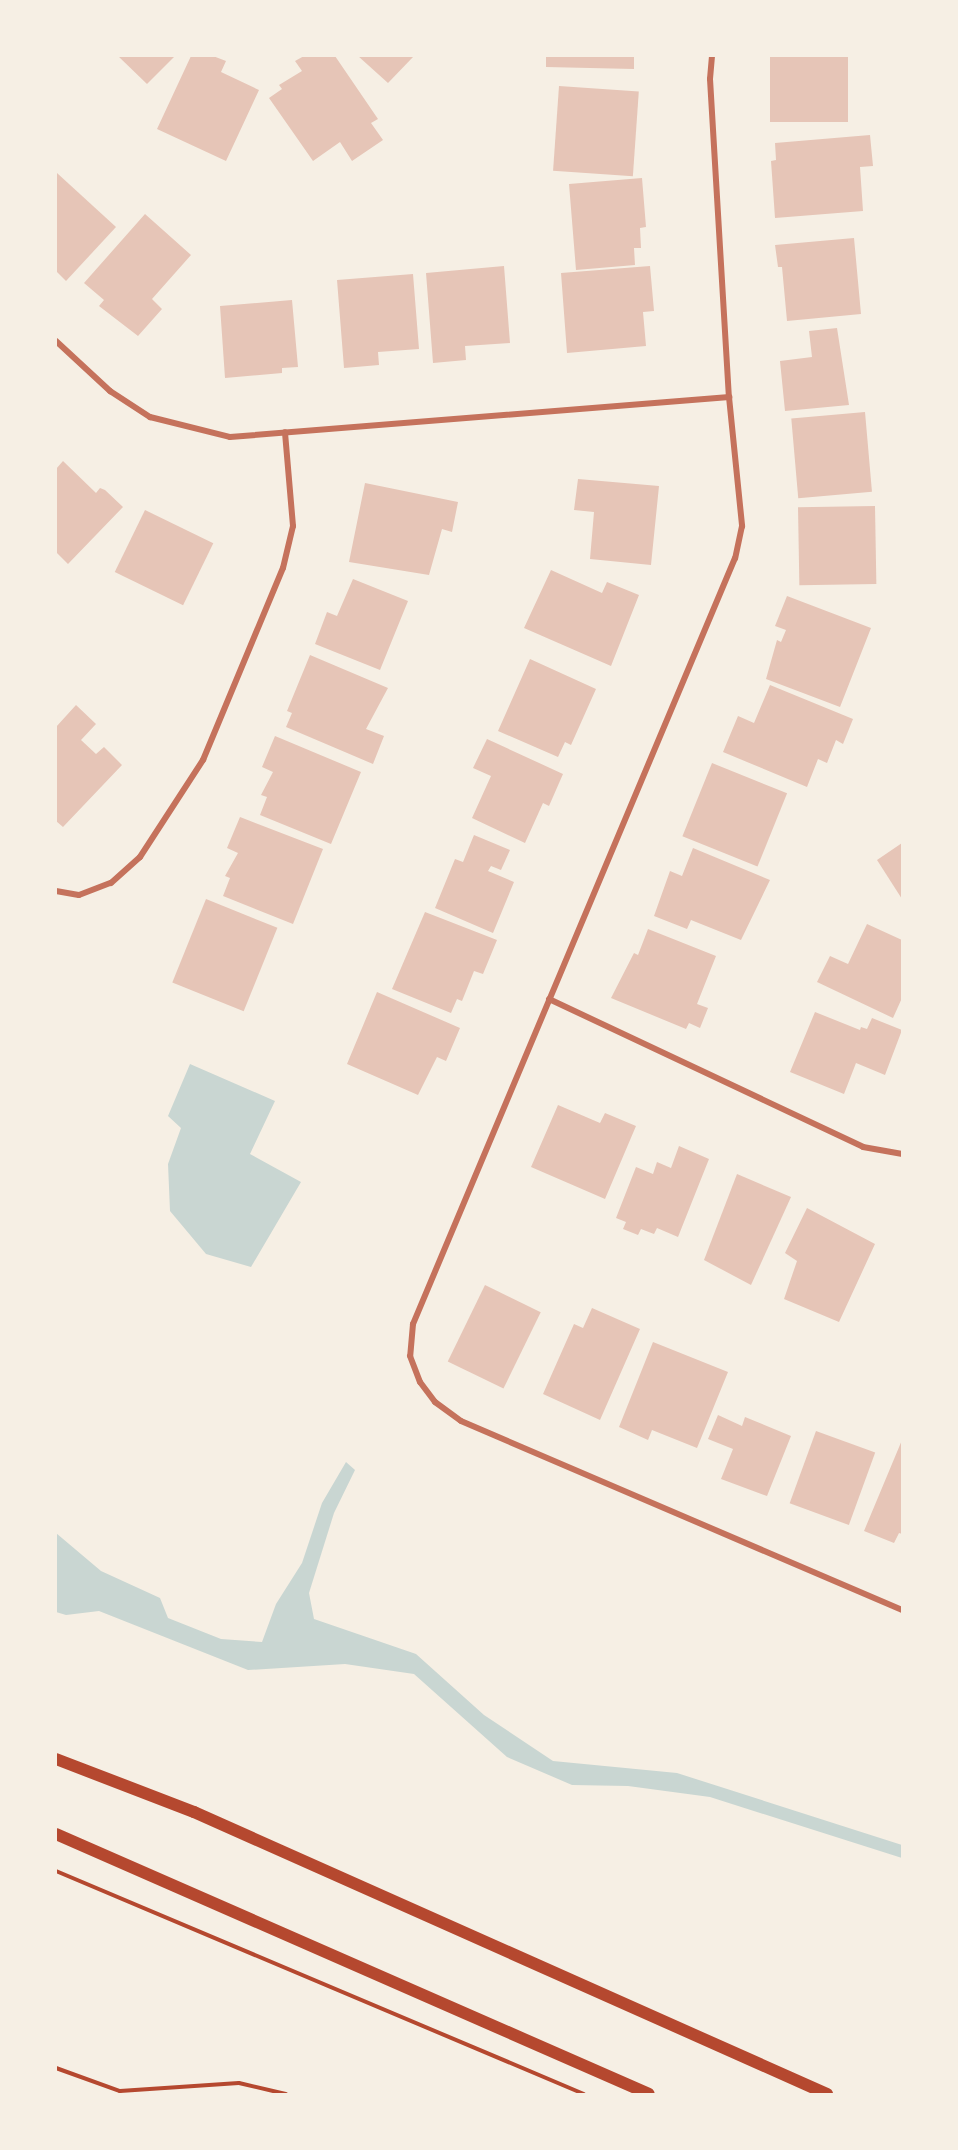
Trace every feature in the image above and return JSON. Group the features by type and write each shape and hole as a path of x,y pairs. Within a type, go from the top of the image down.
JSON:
{"main road":[{"path":"56,1759 194,1812 827,2094"},
{"path":"56,1834 649,2094"}],"street":[{"path":"712,56 710,79 729,397 742,526 735,558 413,1323 410,1356 420,1382 435,1402 461,1421 903,1610"},
{"path":"56,341 110,391 150,417 230,437 729,397"},
{"path":"56,891 79,895 118,876 140,856 203,760 282,568 293,526 285,432"},
{"path":"549,999 863,1147 903,1154"}],"path":[{"path":"56,1871 584,2094"},
{"path":"56,2068 120,2091 239,2083 286,2094"}],"shaded area":[{"path":"190,1064 275,1101 250,1154 301,1182 251,1267 206,1254 170,1211 168,1164 181,1128 168,1116"},
{"path":"346,1462 355,1470 334,1513 309,1593 314,1619 416,1654 484,1715 553,1761 677,1773 902,1845 902,1858 710,1797 628,1786 572,1785 507,1757 414,1674 345,1664 248,1670 99,1611 66,1615 56,1612 56,1533 101,1571 160,1598 168,1618 221,1639 262,1642 276,1604 302,1563 322,1503"}],"building":[{"path":"118,56 175,56 147,84"},
{"path":"191,56 213,56 226,61 221,72 259,90 226,161 157,129"},
{"path":"304,56 335,56 378,119 371,123 383,140 352,161 340,142 313,161 269,98 282,89 279,85 302,71 295,61"},
{"path":"358,56 414,56 388,83"},
{"path":"546,56 634,56 634,69 546,67"},
{"path":"770,56 848,56 848,122 770,122"},
{"path":"559,86 639,92 633,176 553,171"},
{"path":"870,135 873,166 860,167 863,211 775,218 771,161 776,160 775,143"},
{"path":"57,173 116,227 66,281 56,271"},
{"path":"642,178 646,227 640,228 641,248 634,248 635,265 576,270 569,184"},
{"path":"145,214 191,255 152,299 162,309 138,336 99,306 104,300 84,283"},
{"path":"854,238 861,314 787,321 782,267 778,267 775,245"},
{"path":"504,266 510,343 465,346 466,360 433,363 426,273"},
{"path":"650,266 654,311 643,312 646,346 567,353 561,273"},
{"path":"413,274 419,349 378,352 379,365 344,368 337,280"},
{"path":"292,300 298,367 282,368 282,373 225,378 220,306"},
{"path":"837,328 849,405 785,411 780,361 812,357 809,331"},
{"path":"865,412 872,492 798,498 791,418"},
{"path":"63,461 96,493 100,488 105,490 123,507 68,564 56,552 56,469"},
{"path":"578,479 659,486 651,565 590,559 594,512 574,510"},
{"path":"365,483 458,502 452,532 442,529 429,575 349,562"},
{"path":"875,506 876,584 799,585 798,507"},
{"path":"145,510 213,543 183,605 115,572"},
{"path":"551,570 602,593 607,582 639,595 611,666 524,628"},
{"path":"353,579 408,601 380,670 315,644 327,612 337,616"},
{"path":"787,596 871,628 840,707 766,679 777,640 781,642 786,630 775,626"},
{"path":"310,655 388,688 366,729 384,736 373,764 286,727 292,713 287,711"},
{"path":"530,659 596,689 571,745 565,742 558,757 498,731"},
{"path":"770,685 853,719 843,744 836,740 827,763 818,759 807,787 723,752 738,716 754,723"},
{"path":"76,705 96,724 81,740 96,754 104,747 122,765 63,827 56,821 56,727"},
{"path":"275,736 361,772 331,844 260,815 267,797 261,795 273,772 262,767"},
{"path":"487,739 563,774 549,806 543,803 525,843 472,818 491,776 473,768"},
{"path":"712,763 787,793 758,867 682,836"},
{"path":"240,817 323,849 293,924 223,896 230,878 225,876 238,853 227,848"},
{"path":"474,835 510,850 501,870 491,866 488,871 514,882 493,933 435,908 455,859 463,862"},
{"path":"902,843 902,899 877,860"},
{"path":"693,848 770,880 741,940 691,920 687,929 654,916 670,871 682,876"},
{"path":"206,899 277,928 244,1011 172,982"},
{"path":"425,912 497,940 483,974 474,971 462,1001 457,999 451,1013 392,989"},
{"path":"867,924 902,940 902,998 893,1018 817,982 830,956 848,964"},
{"path":"648,929 716,956 697,1004 708,1008 700,1028 689,1023 686,1029 611,998 634,953 638,955"},
{"path":"377,992 460,1028 446,1061 437,1057 418,1095 347,1064"},
{"path":"815,1012 860,1030 861,1027 867,1029 872,1018 902,1030 885,1075 856,1063 844,1094 790,1072"},
{"path":"558,1105 600,1123 605,1113 636,1126 605,1199 531,1167"},
{"path":"679,1146 709,1159 678,1237 657,1228 654,1234 641,1229 638,1235 623,1229 626,1222 616,1218 636,1167 653,1174 657,1162 671,1168"},
{"path":"737,1174 791,1197 751,1285 704,1260"},
{"path":"807,1208 875,1244 839,1322 784,1299 797,1261 785,1253"},
{"path":"485,1285 541,1312 503,1389 448,1361"},
{"path":"592,1308 640,1329 600,1420 543,1394 574,1324 583,1328"},
{"path":"653,1342 728,1372 697,1448 652,1430 648,1440 619,1427"},
{"path":"718,1415 742,1426 745,1417 791,1436 767,1496 721,1479 733,1449 708,1439"},
{"path":"816,1431 875,1453 849,1525 790,1503"},
{"path":"902,1440 902,1534 899,1533 894,1543 864,1531"}]}
